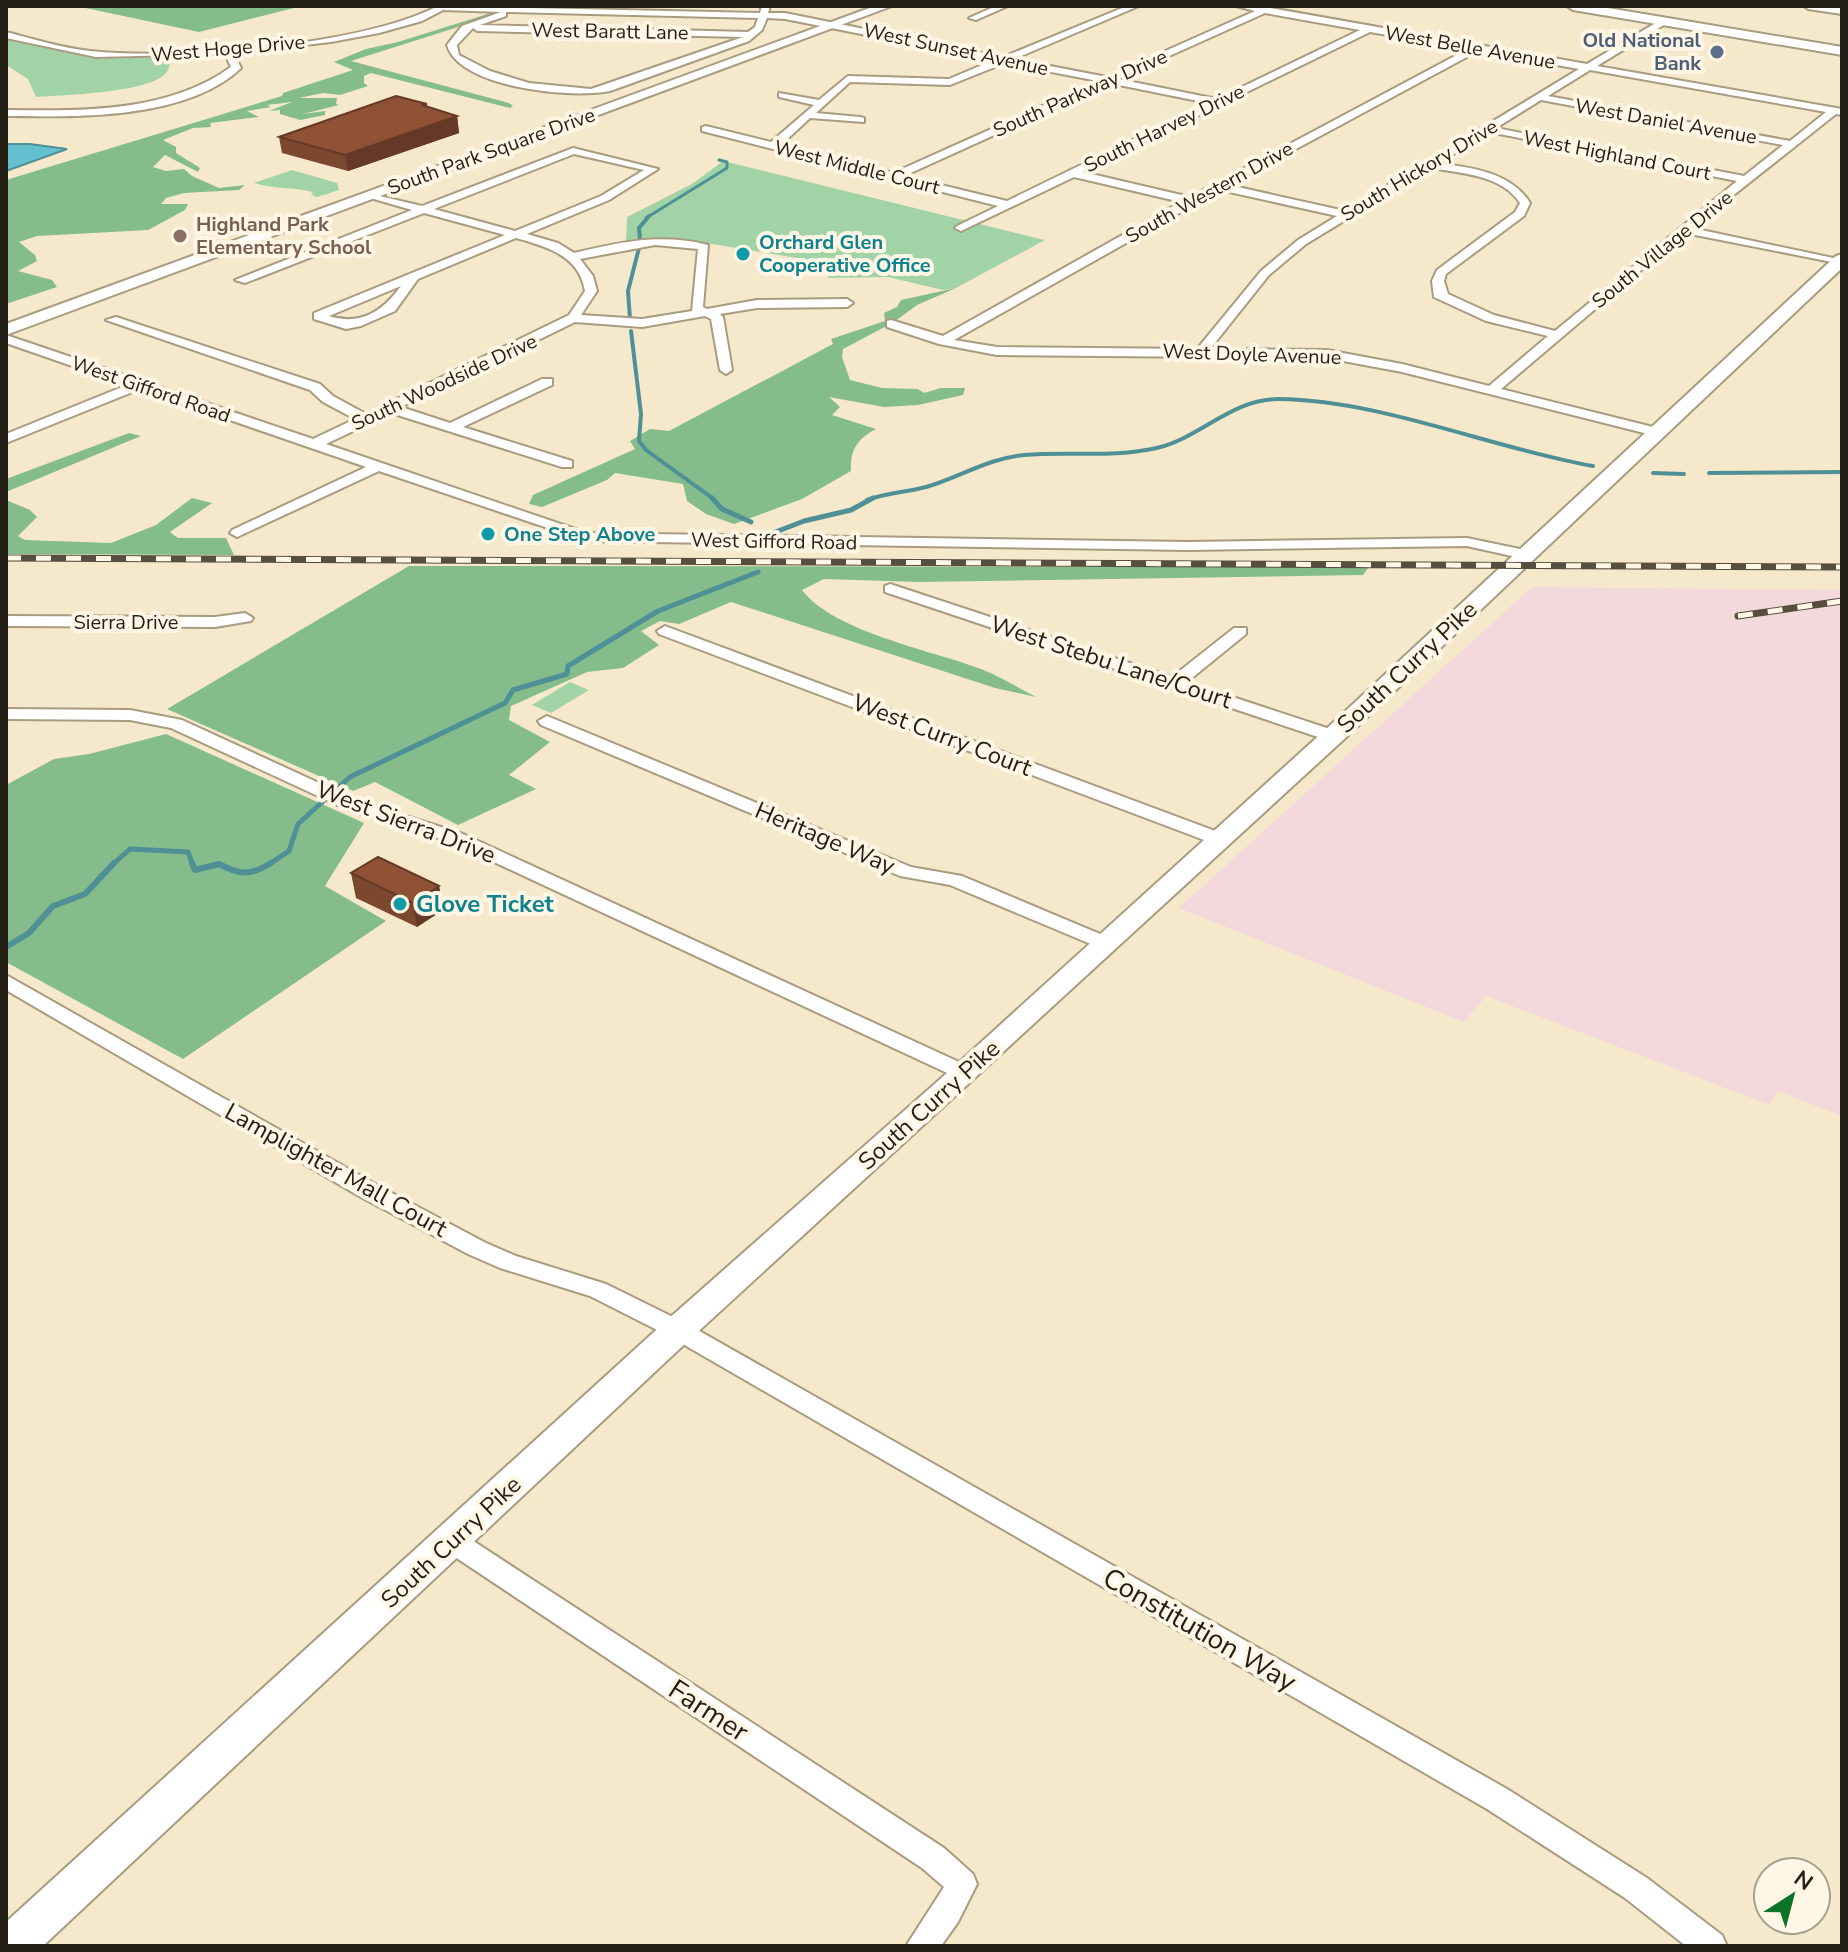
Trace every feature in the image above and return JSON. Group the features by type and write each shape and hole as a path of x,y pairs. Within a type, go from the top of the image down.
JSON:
{"main road":[{"name":"South Park Square Drive","path":"6,330 886,6"},
{"path":"1573,6 1605,8 1842,51"},
{"name":"South Curry Pike","path":"12,1946 678,1330 965,1073 1333,736 1840,260"}],"street":[{"path":"529,6 465,28 456,37 452,50 477,70 537,86 584,94 607,89 754,34 765,11"},
{"path":"973,18 1004,6"},
{"path":"773,146 851,78 946,83 1135,6"},
{"name":"West Belle Avenue","path":"1240,6 1838,112"},
{"path":"1808,6 1842,11"},
{"path":"445,7 512,12"},
{"name":"West Hoge Drive","path":"6,35 95,54 148,56 228,51 374,32 414,22 445,7"},
{"name":"South Parkway Drive","path":"895,176 1265,10"},
{"name":"West Sunset Avenue","path":"512,12 765,11 1217,102"},
{"name":"South Hickory Drive","path":"1202,351 1272,265 1345,214 1664,21"},
{"name":"West Baratt Lane","path":"465,28 754,34"},
{"name":"South Harvey Drive","path":"961,228 1368,29"},
{"name":"South Western Drive","path":"943,341 1218,186 1476,48"},
{"path":"6,113 113,111 163,100 206,87 229,75 236,68 228,51"},
{"path":"782,95 820,103"},
{"name":"West Daniel Avenue","path":"1539,97 1792,144"},
{"name":"South Village Drive","path":"1492,390 1683,229 1838,112"},
{"path":"807,115 860,120"},
{"name":"West Middle Court","path":"706,129 1008,205"},
{"name":"West Highland Court","path":"1487,129 1747,180"},
{"path":"241,280 573,151 653,169 605,198 414,276 318,316 346,325 357,323 391,308 414,276"},
{"path":"1429,164 1490,177 1520,191 1524,199 1524,209 1443,270 1438,281 1440,294 1466,309 1558,335"},
{"path":"1072,173 1191,201"},
{"path":"1218,186 1345,214"},
{"path":"371,195 554,245 573,257 590,276 591,291 573,318 642,323 757,304 847,303"},
{"path":"1683,229 1840,260"},
{"path":"573,257 650,243 688,242 704,247 697,309 717,317 726,370"},
{"name":"South Woodside Drive","path":"314,444 573,318"},
{"path":"112,320 315,387 328,399 365,419"},
{"name":"West Doyle Avenue","path":"891,324 983,350 1336,355 1380,363 1656,432"},
{"name":"West Gifford Road","path":"6,339 586,537 1188,546 1467,542 1525,554"},
{"path":"452,427 547,382"},
{"path":"6,439 138,385"},
{"path":"390,408 567,464"},
{"path":"237,533 377,467"},
{"name":"West Stebu Lane/Court","path":"890,589 1333,736"},
{"name":"Sierra Drive","path":"6,621 215,622 245,618"},
{"name":"West Curry Court","path":"665,631 1219,839"},
{"path":"1175,683 1240,631"},
{"name":"West Sierra Drive","path":"6,714 130,715 189,729 371,812 457,838 965,1073"},
{"name":"Heritage Way","path":"547,721 907,872 955,880 1105,943"},
{"name":"Lamplighter Mall Court","path":"6,981 367,1190 476,1248 508,1262 598,1290 678,1330"},
{"name":"Constitution Way","path":"678,1330 1497,1799 1636,1888 1711,1946"},
{"name":"Farmer","path":"452,1541 933,1858 962,1884 947,1912 922,1946"}],"shaded area":[{"path":"1532,587 1842,590 1842,1116 1778,1091 1770,1105 1486,996 1464,1022 1179,908"}],"green space":[{"path":"76,6 302,6 199,32"},
{"path":"513,6 524,6 351,61 509,103 513,106 510,108 371,73 364,76 364,83 368,86 340,95 323,93 299,98 337,98 336,104 339,105 303,114 325,111 325,115 300,120 280,114 280,110 269,111 292,102 247,111 259,117 193,128 163,140 176,147 176,153 200,168 198,172 165,155 153,167 166,171 184,169 219,188 245,185 239,190 184,193 166,198 161,204 188,204 185,210 148,230 37,236 19,242 35,255 37,261 18,271 52,280 57,287 6,304 6,180 282,96 283,93 353,70 334,62 366,49"},
{"path":"6,40 92,58 171,58 164,75 139,86 36,97 28,79 6,65"},
{"path":"723,161 1045,240 956,288 943,290 888,277 828,278 827,263 694,241 626,242 627,217 692,184"},
{"path":"292,170 337,183 339,190 317,197 311,195 313,192 254,183"},
{"path":"956,288 917,305 894,322 843,349 842,357 850,380 882,388 918,389 924,393 941,388 965,388 963,395 918,405 884,407 829,397 840,407 832,415 876,429 856,446 851,471 802,499 734,524 706,514 687,501 683,484 615,473 607,480 542,507 529,504 533,495 635,449 630,441 650,429 669,431 833,344 831,339 885,321 884,313 897,307 901,300"},
{"path":"129,433 141,436 6,492 6,479"},
{"path":"192,498 212,503 170,532 178,538 226,538 234,555 6,554 6,500 30,510 37,517 18,536 25,540 111,543 156,525"},
{"path":"409,566 1369,567 1363,575 919,582 824,579 802,590 817,605 860,628 981,669 1036,697 995,688 731,602 679,624 660,621 641,631 659,645 623,668 587,672 511,706 509,720 550,742 509,775 536,789 458,825 375,782 353,791 167,709"},
{"path":"570,682 589,690 551,713 532,705"},
{"path":"166,734 364,823 325,886 386,921 183,1059 6,962 6,785 54,759 89,754"}],"water":[{"path":"6,144 30,144 67,149 6,171"}],"building":[{"path":"396,96 457,116 345,155 279,137"},
{"path":"378,857 439,886 413,903 351,873"}],"waterway":[{"path":"649,216 727,168 727,162 719,160"},
{"path":"640,240 639,228 649,216"},
{"path":"630,319 628,291 639,248"},
{"path":"631,331 641,414 639,441 646,450 715,500"},
{"path":"872,499 926,487 1011,457 1124,453 1157,448 1188,436 1246,405 1279,399 1357,407 1593,466"},
{"path":"1709,473 1842,472"},
{"path":"1653,473 1684,474"},
{"path":"712,498 722,509 751,522"},
{"path":"773,533 804,521 851,510 872,499"},
{"path":"867,500 872,499"},
{"path":"271,863 289,851 298,824 350,777 505,703 513,690 567,674 568,666 658,611 758,572"},
{"path":"113,864 130,849 188,852 193,865"},
{"path":"192,863 195,870 219,864 245,872 271,863"},
{"path":"6,947 29,933 53,906 85,894 113,864"}],"railway":[{"path":"6,558 1842,567"},
{"path":"1738,616 1842,601"}],"place":[{"name":"Old National Bank","path":"1717,52"},
{"name":"Highland Park Elementary School","path":"180,236"},
{"name":"Orchard Glen Cooperative Office","path":"743,254"},
{"name":"One Step Above","path":"488,534"},
{"name":"Glove Ticket","path":"400,904"}]}
